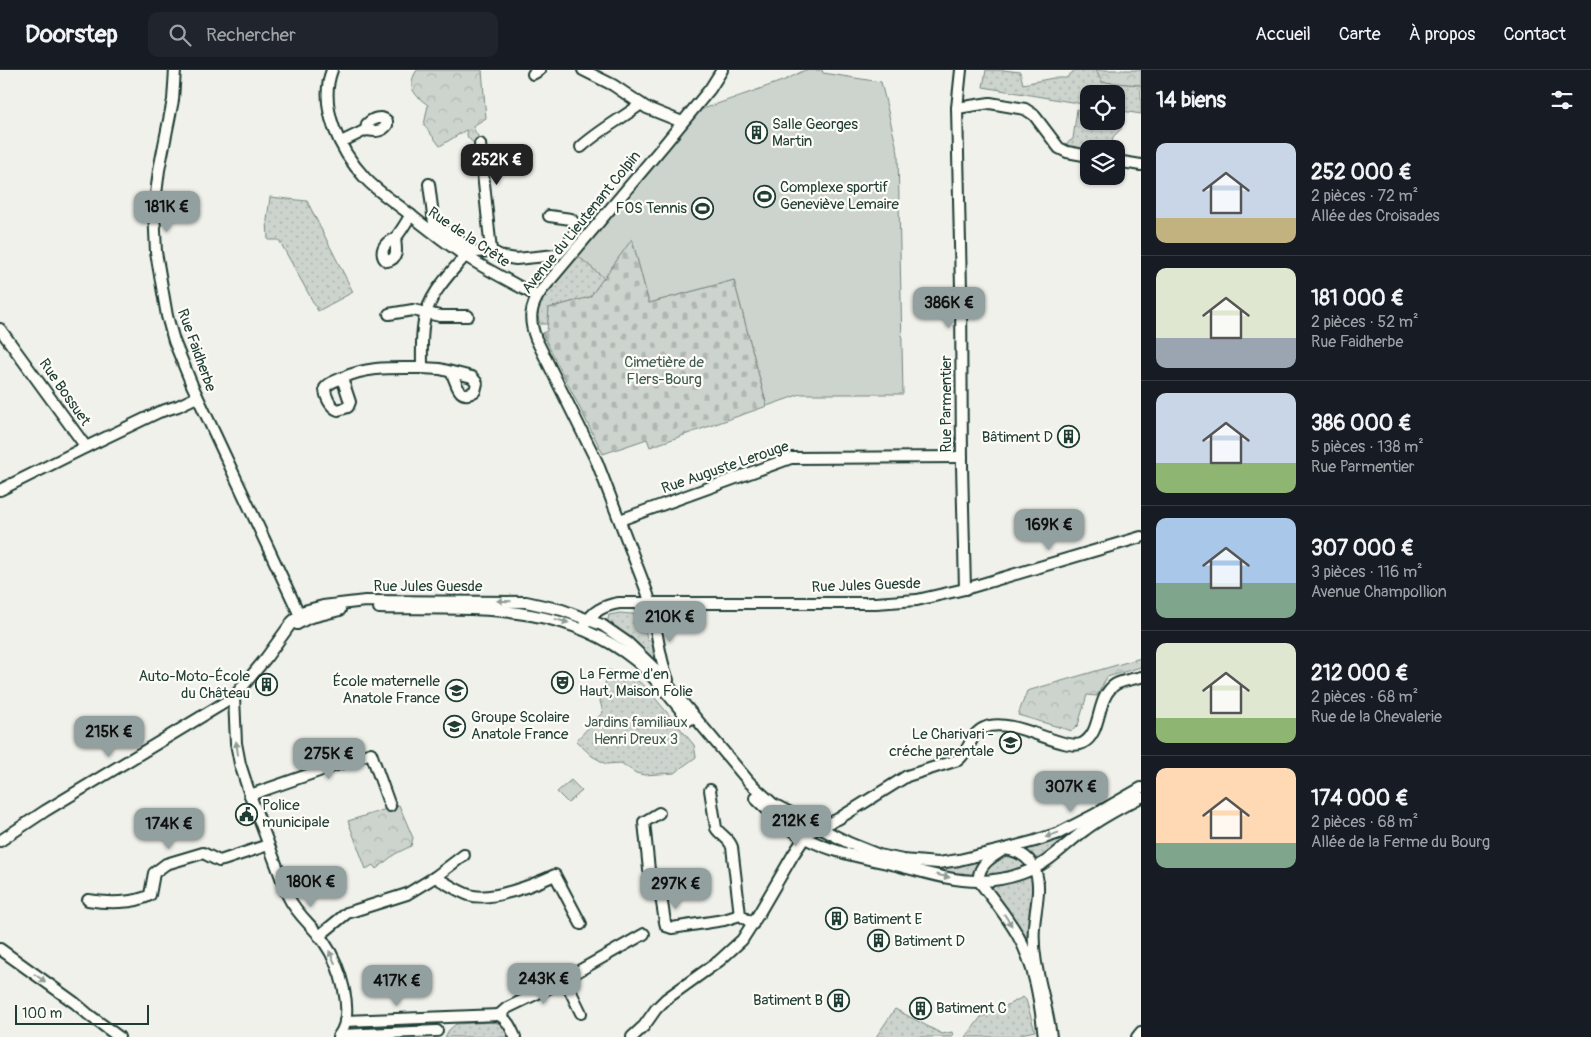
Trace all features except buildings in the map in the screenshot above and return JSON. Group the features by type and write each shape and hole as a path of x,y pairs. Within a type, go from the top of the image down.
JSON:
{"street":[{"name":"Rue Faidherbe","path":"175,70 173,100 156,196 155,237 162,289 170,326 181,360 197,397 301,617"},
{"name":"Rue de la Crête","path":"332,70 328,85 330,118 350,159 366,179 411,215 431,226 465,256 537,296"},
{"path":"583,70 613,84 652,110 682,122"},
{"name":"Avenue du Lieutenant Colpin","path":"671,688 662,662 651,603 592,450 533,331 531,313 537,296 710,89 722,70"},
{"name":"Rue Parmentier","path":"961,70 957,108 965,589"},
{"path":"957,108 990,103 1025,108 1034,114 1059,148 1067,152 1080,154"},
{"path":"581,147 598,132 624,117 641,104"},
{"path":"341,142 366,130"},
{"path":"479,264 492,250 480,144"},
{"path":"1125,162 1141,165"},
{"path":"429,184 431,226 475,252 492,250 504,257 516,259 551,256 559,253 576,232 577,227 571,219 549,216"},
{"name":"Rue de la Crête","path":"395,239 411,215"},
{"path":"422,368 422,331 426,312 436,292 465,256"},
{"path":"389,314 409,310 440,316 468,316"},
{"name":"Rue Bossuet","path":"0,329 86,447 159,412 197,397"},
{"path":"342,378 368,369 422,368 451,372"},
{"path":"0,490 86,447"},
{"name":"Rue Auguste Lerouge","path":"620,520 791,458 962,457"},
{"name":"Rue Jules Guesde","path":"0,841 45,811 234,697 301,617 357,608 463,608 488,609 539,616 569,623 586,624 597,611 612,604 892,602 924,599 1141,538"},
{"path":"586,624 607,628 628,643 651,664 763,796 773,804 839,838 879,855 918,862 951,862 1005,849 1059,833 1141,788"},
{"path":"586,624 636,660 644,668 755,798 785,825 805,838 851,855 956,879 979,881 1010,877 1034,868 1057,854 1088,828 1141,797"},
{"path":"632,1037 644,1026 666,999 728,954 742,940 810,832 838,819 907,776 958,760 963,756 977,732 988,726 997,725 1021,729 1072,745 1083,743 1091,736 1102,704 1111,688 1123,681 1141,677"},
{"path":"234,697 237,750 250,795 268,845 290,900 320,936 331,954 342,982 346,1005 345,1021 339,1036 437,1034 441,1023 449,1017"},
{"path":"250,795 371,753 390,806"},
{"path":"710,790 716,828 729,840 732,847 740,915 753,924"},
{"path":"659,813 644,822 649,870 660,890 666,926 672,928 718,921 740,915"},
{"path":"838,819 839,838"},
{"path":"88,900 107,902 144,898 152,892 154,872 166,864 202,853 219,860 224,860 268,845"},
{"path":"1044,1037 1037,990 1027,955 1007,917 979,881 978,875 984,864 1005,849 1023,856 1034,868 1038,890 1034,927 1035,958 1052,1037"},
{"path":"320,936 347,913 401,896 435,877 464,855"},
{"path":"435,877 466,893 483,897 536,884 555,875 581,924"},
{"path":"498,1015 507,1008 565,980 568,976 644,934"},
{"path":"0,949 119,1037"},
{"path":"565,980 581,1013"},
{"path":"345,1021 498,1015 506,1020 515,1037"},
{"path":"1137,1037 1141,1032"}],"green space":[{"path":"417,70 482,70 486,118 473,126 480,141 476,145 468,138 466,130 440,146 424,125 428,105 413,90 412,81"},
{"name":"Complexe sportif Geneviève Lemaire","path":"805,70 822,70 823,73 881,82 898,153 903,394 801,394 767,406 734,280 649,303 632,239 604,278 578,256 700,110 785,80"},
{"path":"986,70 1020,72 1023,84 1053,78 1066,78 1075,70 1096,70 1102,82 1141,85 1141,114 1125,111 1125,85 1080,85 1080,103 983,87"},
{"path":"1096,70 1141,70 1141,85 1102,82"},
{"path":"1077,109 1080,110 1080,130 1120,130 1112,140 1080,140 1080,150 1064,145 1073,139"},
{"path":"270,197 307,201 353,292 318,311 279,240 268,240 267,220"},
{"name":"Cimetière de Flers-Bourg","path":"632,238 649,303 734,280 767,406 650,447 647,439 603,454 542,333 547,331 549,308 590,297"},
{"path":"578,256 604,278 590,297 549,308 548,324 540,324 537,313 541,300"},
{"path":"620,613 643,615 647,640 653,641 657,661 655,662 631,639 607,623 609,615"},
{"path":"1141,658 1141,667 1107,677 1097,696 1087,695 1078,725 1072,731 1018,715 1027,691"},
{"name":"Jardins familiaux Henri Dreux 3","path":"609,670 636,680 645,686 694,745 696,757 674,773 644,775 636,773 621,763 606,764 592,756 576,741 603,712 600,701"},
{"path":"571,780 582,791 568,803 557,792"},
{"path":"399,805 413,838 411,846 395,854 376,869 373,865 366,869 348,821"},
{"path":"1088,822 1036,863 1025,850 1046,843"},
{"path":"991,855 974,877 912,866"},
{"path":"1007,856 1019,859 1029,866 1010,873 984,877 992,864"},
{"path":"1032,876 1034,878 1030,957 986,885"},
{"path":"1023,997 1026,1000 1035,1031 1021,1034 1019,1037 966,1037 981,1017"},
{"path":"895,1009 942,1034 952,1032 953,1037 876,1037"},
{"path":"493,1022 504,1027 508,1034 507,1037 445,1037 456,1024"}],"place":[{"name":"Salle Georges Martin","path":"756,133"},
{"name":"Complexe sportif Geneviève Lemaire","path":"764,196"},
{"name":"FOS Tennis","path":"703,208"},
{"name":"Bâtiment D","path":"1069,437"},
{"name":"La Ferme d'en Haut, Maison Folie","path":"563,683"},
{"name":"Auto-Moto-École du Château","path":"266,685"},
{"name":"École maternelle Anatole France","path":"456,690"},
{"name":"Groupe Scolaire Anatole France","path":"455,726"},
{"name":"Le Charivari - créche parentale","path":"1010,743"},
{"name":"Police municipale","path":"246,814"},
{"name":"Batiment E","path":"837,919"},
{"name":"Batiment D","path":"878,941"},
{"name":"Batiment B","path":"839,1000"},
{"name":"Batiment C","path":"920,1008"}]}
